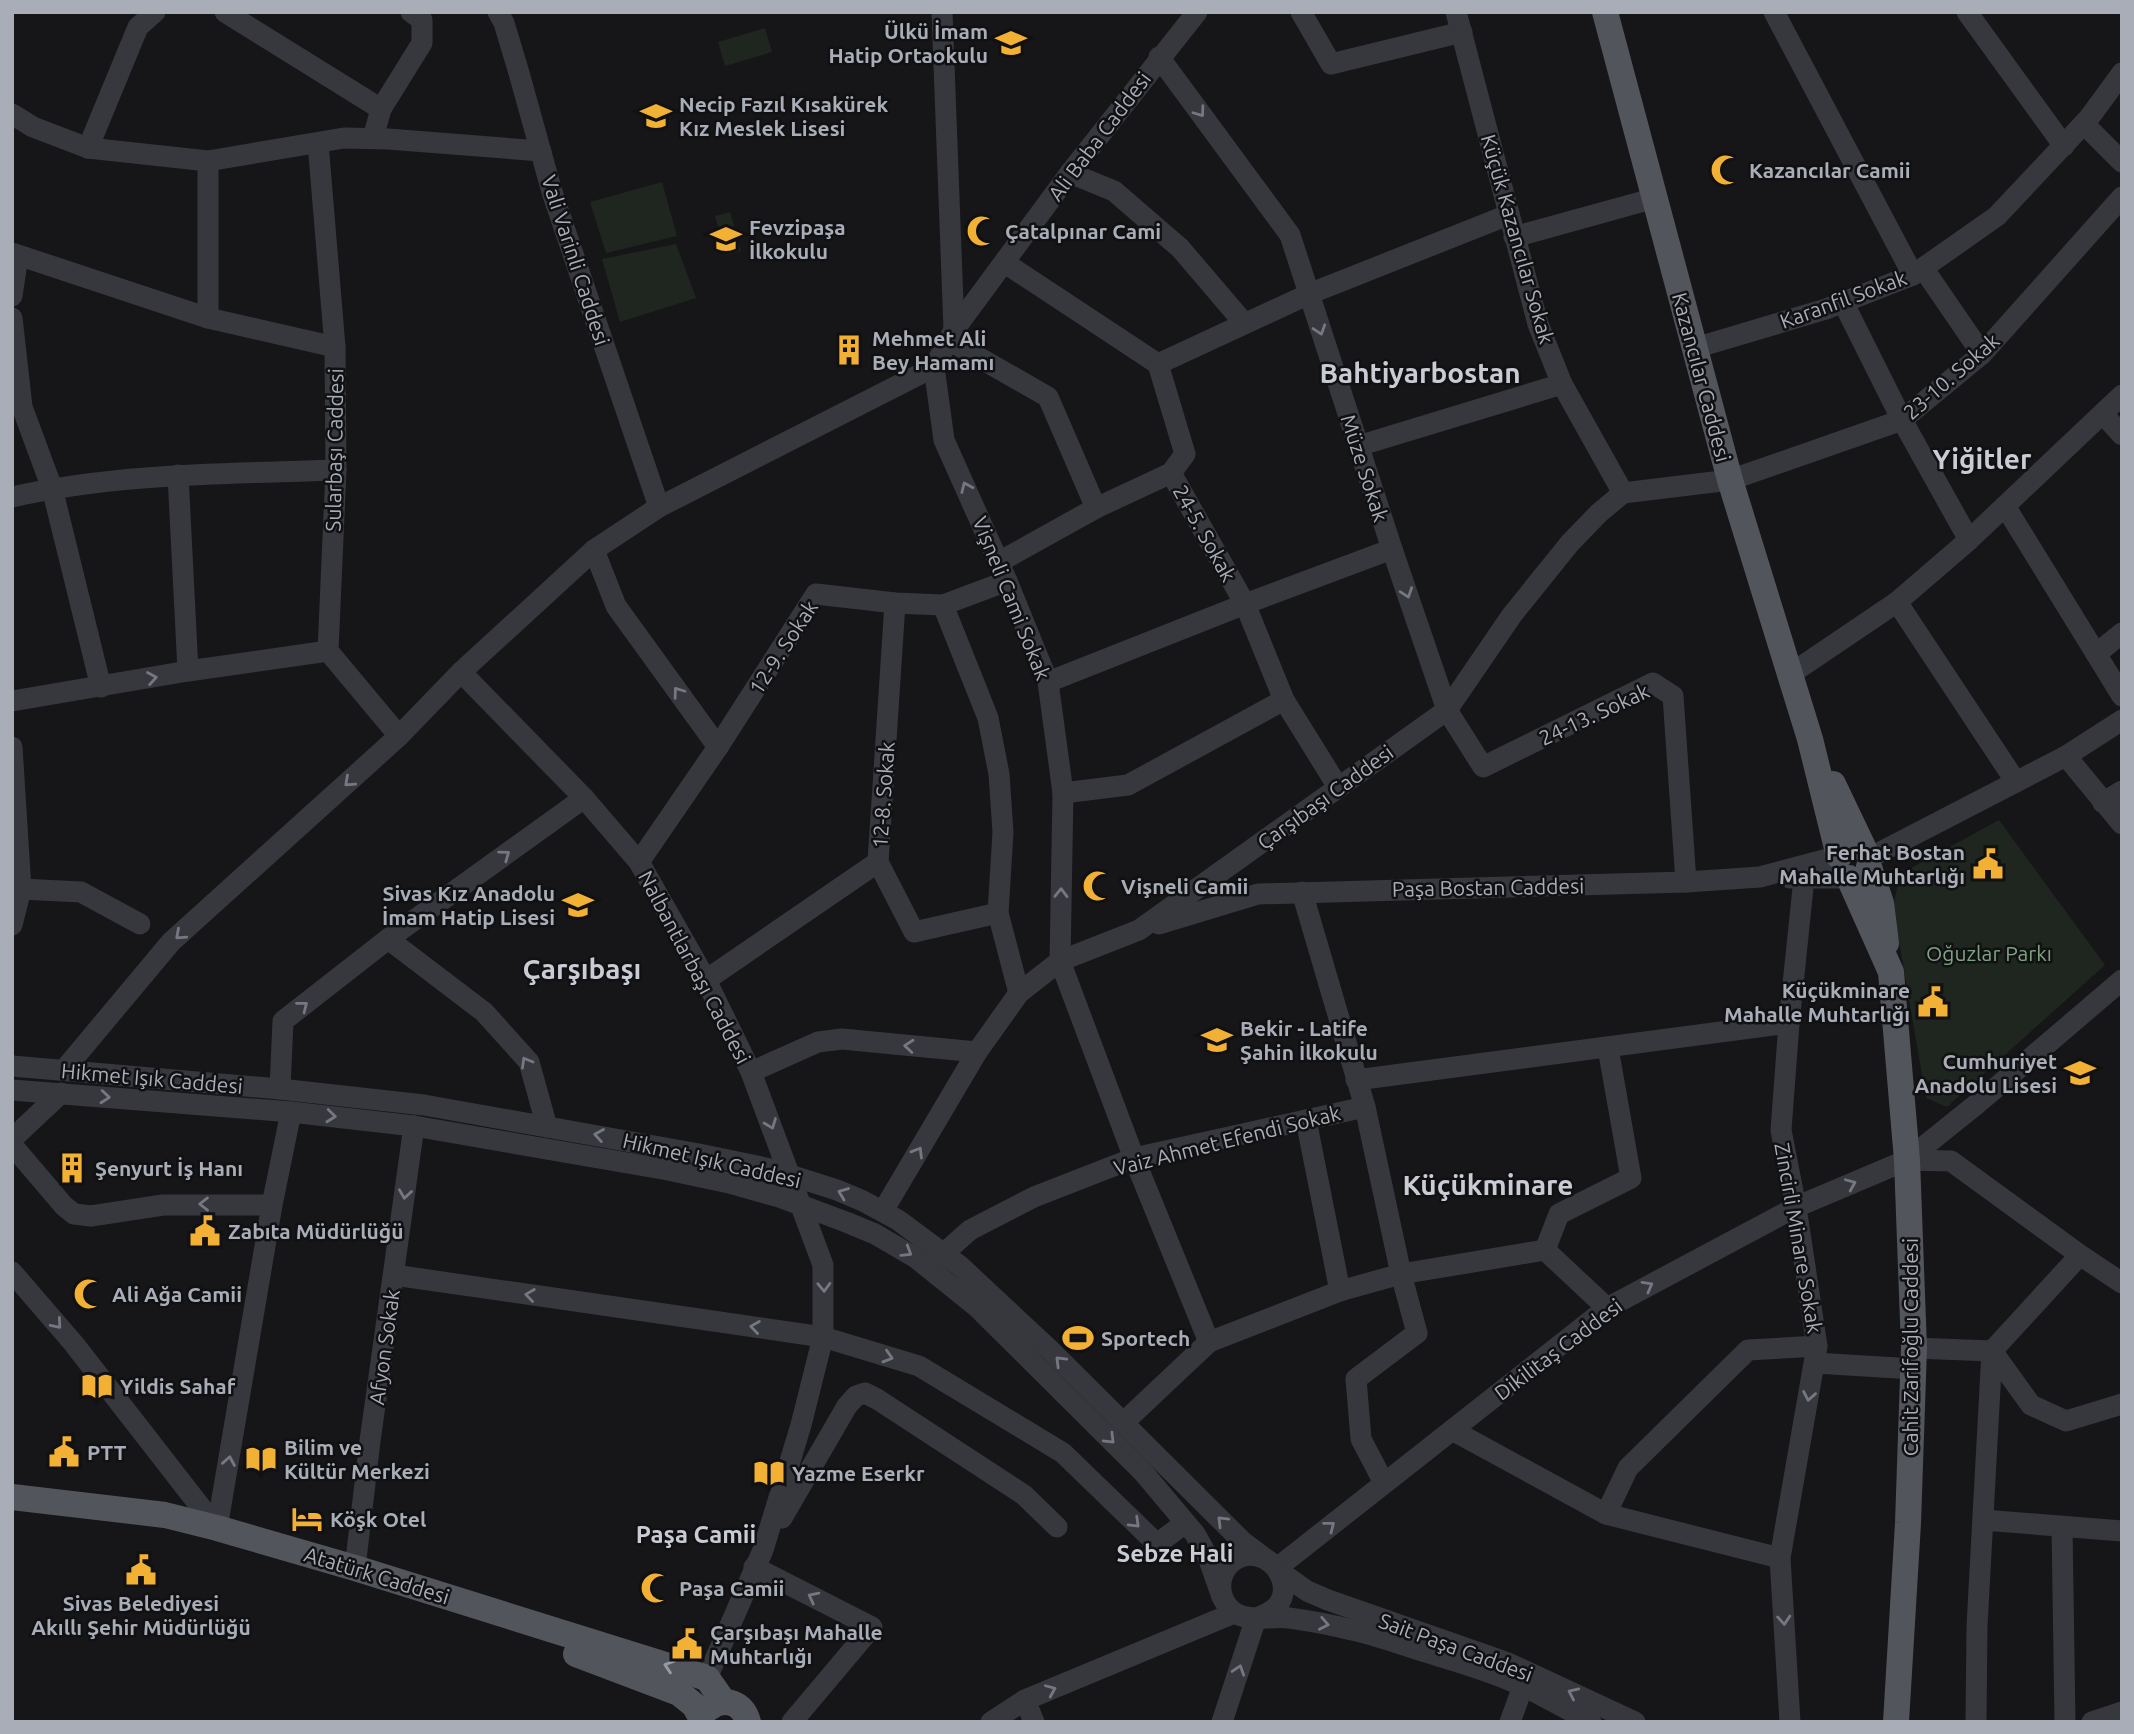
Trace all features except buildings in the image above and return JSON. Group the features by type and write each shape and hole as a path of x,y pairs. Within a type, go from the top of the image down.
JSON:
{"main road":[{"name":"Kazancılar Caddesi","path":"1605,12 1730,480 1810,739 1858,861"},
{"name":"Cahit Zarifoğlu Caddesi","path":"1858,861 1891,972 1907,1160 1914,1359 1908,1523 1896,1722"},
{"name":"Atatürk Caddesi","path":"12,1497 165,1515 217,1528 355,1568 707,1678"},
{"name":"Atatürk Caddesi","path":"12,1515 118,1522 164,1529 252,1550 561,1648 679,1693 694,1705 702,1720"},
{"path":"707,1678 723,1701 739,1706 749,1721"},
{"path":"702,1720 708,1709 723,1701"}],"street":[{"path":"88,148 138,27 155,12"},
{"path":"225,12 382,109"},
{"path":"373,138 382,109 422,43 422,20 411,12"},
{"name":"Vali Varinli Caddesi","path":"498,12 512,48 552,192 659,507"},
{"path":"942,12 952,336 1048,397 1096,508"},
{"name":"Ali Baba Caddesi","path":"934,367 952,336 1069,173 1197,12"},
{"path":"1301,12 1331,64 1459,22"},
{"path":"1774,12 1918,271 1982,354"},
{"path":"1967,12 2064,146"},
{"name":"Küçük Kazancılar Sokak","path":"1459,22 1538,324 1562,384 1623,494"},
{"name":"Müze Sokak","path":"1159,57 1290,234 1392,550 1447,710"},
{"name":"Karanfil Sokak","path":"1695,348 1843,302 1918,271 1997,216 2084,124 2122,73"},
{"path":"12,114 33,127 88,148 208,161 344,138 541,150"},
{"path":"2084,124 2122,162"},
{"path":"318,143 335,347"},
{"path":"208,161 208,318"},
{"path":"1069,173 1114,191 1180,248 1244,323"},
{"name":"23-10. Sokak","path":"1730,480 1902,420 1982,354 2122,197"},
{"path":"1514,237 1654,198"},
{"path":"1005,263 1158,364 1309,295 1508,215"},
{"path":"12,296 15,255"},
{"name":"Sularbaşı Caddesi","path":"15,255 208,318 335,347 336,470 328,651"},
{"path":"1843,302 1902,420 1969,540"},
{"path":"12,318 22,407 52,488 101,687"},
{"name":"24-5. Sokak","path":"1158,364 1185,453 1171,473 1245,604 1284,700 1338,787"},
{"path":"64,1070 171,942 399,737 461,672 594,550 659,507 934,367"},
{"name":"Vişneli Cami Sokak","path":"934,367 944,440 1003,571 1048,682 1063,793 1060,961"},
{"path":"1358,446 1562,384"},
{"path":"1789,675 1897,602 1969,540 2122,395"},
{"path":"2104,414 2122,435"},
{"path":"12,497 52,488 178,475 336,470"},
{"name":"12-9. Sokak","path":"639,862 718,747 816,594 943,606 1003,571 1096,508 1171,473"},
{"path":"178,475 188,671"},
{"path":"1623,494 1730,480"},
{"name":"Çarşıbaşı Caddesi","path":"883,1211 977,1052 1019,993 1060,961 1139,930 1447,710 1521,604 1570,543 1599,513 1623,494"},
{"path":"2005,506 2122,696"},
{"path":"594,550 615,606 718,747"},
{"path":"1048,682 1245,604 1392,550"},
{"path":"1897,602 2016,782"},
{"name":"12-8. Sokak","path":"706,980 878,862 895,603"},
{"path":"943,606 988,718 999,774 1003,832 998,913 1019,993"},
{"path":"2096,654 2122,633"},
{"path":"12,701 188,671 328,651 399,737"},
{"name":"Nalbantlarbaşı Caddesi","path":"461,672 584,798 639,862 706,980 751,1072 792,1175 823,1265 823,1337 802,1425 759,1559 707,1678"},
{"name":"24-13. Sokak","path":"1447,710 1483,767 1653,683 1673,696 1686,882"},
{"path":"1063,793 1128,785 1284,700"},
{"path":"1760,877 1804,878 1858,861 2066,756 2122,720"},
{"path":"12,747 21,889 12,925"},
{"path":"2066,756 2122,824"},
{"path":"2103,803 2122,791"},
{"path":"280,1089 283,1021 388,939 584,798"},
{"name":"Paşa Bostan Caddesi","path":"1139,930 1258,894 1686,882 1760,877 1858,861"},
{"path":"878,862 915,932 998,913"},
{"name":"Zincirli Minare Sokak","path":"1790,1722 1780,1558 1816,1355 1797,1207 1781,1130 1804,878"},
{"path":"21,889 81,892 140,924"},
{"path":"1302,892 1365,1107 1401,1274 1417,1333 1356,1379 1361,1439 1384,1483"},
{"path":"388,939 484,1012 529,1062 547,1127"},
{"path":"1060,961 1134,1158 1209,1342"},
{"path":"1907,1160 1970,1110 2122,979"},
{"path":"1356,1080 1789,1023"},
{"path":"751,1072 818,1042 842,1039 977,1052"},
{"path":"1545,1250 1559,1214 1631,1178 1608,1048"},
{"name":"Hikmet Işık Caddesi","path":"12,1066 280,1089 424,1105 687,1151 792,1175 837,1191 883,1211 924,1237 969,1275 1049,1350 1243,1542 1277,1568"},
{"path":"12,1137 21,1090"},
{"name":"Hikmet Işık Caddesi","path":"21,1090 291,1112 414,1126 729,1183 803,1205 875,1234 916,1258 977,1307 1143,1472 1195,1534 1208,1556 1228,1605"},
{"path":"12,1137 61,1093"},
{"name":"Vaiz Ahmet Efendi Sokak","path":"943,1254 970,1230 1034,1197 1134,1158 1365,1107"},
{"path":"217,1528 272,1205 291,1112"},
{"path":"1306,1120 1340,1291"},
{"name":"Afyon Sokak","path":"355,1568 414,1126"},
{"path":"12,1145 74,1214 91,1216 163,1205 272,1205"},
{"path":"1907,1160 1951,1161 2122,1283"},
{"name":"Dikilitaş Caddesi","path":"1277,1568 1607,1308 1797,1207 1907,1160"},
{"path":"1123,1423 1209,1342 1340,1291 1401,1274 1545,1250"},
{"path":"1545,1250 1607,1308"},
{"path":"1976,1722 1977,1626 1992,1351 2080,1255"},
{"path":"12,1272 74,1344 217,1528"},
{"path":"394,1275 823,1337 919,1366 1063,1453 1157,1544 1185,1523"},
{"path":"1606,1514 1628,1468 1748,1350 1914,1359 1992,1351"},
{"path":"1992,1351 2031,1405 2066,1421 2122,1404"},
{"path":"792,1722 872,1627 759,1559 847,1406 856,1396 865,1393 877,1399 1024,1495 1057,1527"},
{"path":"1452,1430 1606,1514 1780,1558"},
{"path":"1983,1520 2122,1531"},
{"path":"2062,1527 2065,1722"},
{"path":"1255,1556 1277,1568 1283,1586 1280,1600 1270,1612 1256,1618 1241,1616 1228,1605 1222,1576 1235,1560 1255,1556"},
{"name":"Sait Paşa Caddesi","path":"1277,1568 1294,1583 1318,1595 1508,1663 1634,1722"},
{"path":"991,1722 1025,1700 1228,1605"},
{"path":"1223,1722 1256,1618"},
{"name":"Sait Paşa Caddesi","path":"1256,1618 1292,1618 1355,1630 1465,1664 1523,1686 1591,1722"},
{"path":"1510,1722 1523,1686"},
{"path":"1025,1700 1034,1722"},
{"path":"2092,1722 2122,1712"}],"green space":[{"path":"765,28 772,52 725,66 718,42"},
{"path":"662,182 677,236 606,253 590,202"},
{"path":"730,212 741,251 726,255 715,216"},
{"path":"676,244 696,298 620,322 602,259"},
{"name":"Oğuzlar Parkı","path":"1999,820 2105,965 1947,1107 1926,1098 1893,907 1900,874"}],"place":[{"name":"Ülkü İmam Hatip Ortaokulu","path":"1011,43"},
{"name":"Necip Fazıl Kısakürek Kız Meslek Lisesi","path":"656,116"},
{"name":"Kazancılar Camii","path":"1726,170"},
{"name":"Çatalpınar Cami","path":"982,231"},
{"name":"Fevzipaşa İlkokulu","path":"726,239"},
{"name":"Mehmet Ali Bey Hamamı","path":"849,350"},
{"name":"Ferhat Bostan Mahalle Muhtarlığı","path":"1988,864"},
{"name":"Vişneli Camii","path":"1098,886"},
{"name":"Sivas Kız Anadolu İmam Hatip Lisesi","path":"578,905"},
{"name":"Küçükminare Mahalle Muhtarlığı","path":"1933,1002"},
{"name":"Bekir - Latife Şahin İlkokulu","path":"1217,1040"},
{"name":"Cumhuriyet Anadolu Lisesi","path":"2080,1073"},
{"name":"Şenyurt İş Hanı","path":"72,1168"},
{"name":"Zabıta Müdürlüğü","path":"205,1231"},
{"name":"Ali Ağa Camii","path":"89,1294"},
{"name":"Sportech","path":"1078,1338"},
{"name":"Yildis Sahaf","path":"97,1386"},
{"name":"PTT","path":"64,1452"},
{"name":"Bilim ve Kültür Merkezi","path":"261,1459"},
{"name":"Yazme Eserkr","path":"769,1473"},
{"name":"Köşk Otel","path":"307,1519"},
{"name":"Sivas Belediyesi Akıllı Şehir Müdürlüğü","path":"141,1570"},
{"name":"Paşa Camii","path":"656,1588"},
{"name":"Çarşıbaşı Mahalle Muhtarlığı","path":"687,1644"}],"district":[{"name":"Bahtiyarbostan","path":"1420,372"},
{"name":"Yiğitler","path":"1982,458"},
{"name":"Çarşıbaşı","path":"582,968"},
{"name":"Küçükminare","path":"1488,1184"},
{"name":"Paşa Camii","path":"696,1534"},
{"name":"Sebze Hali","path":"1175,1553"}]}
